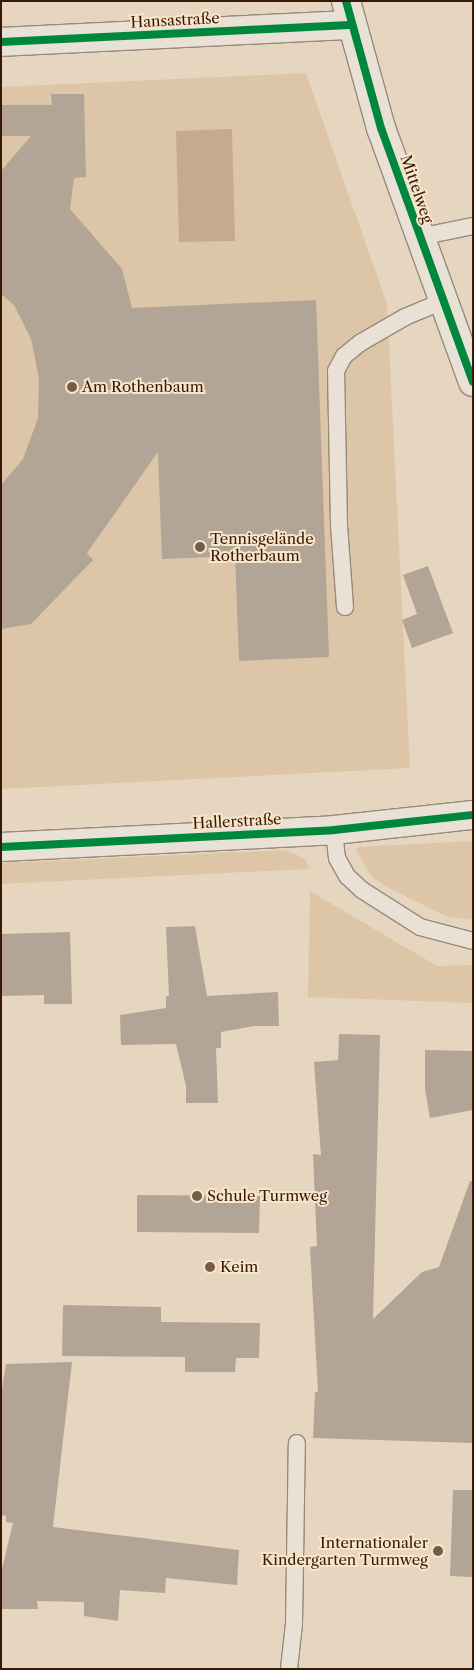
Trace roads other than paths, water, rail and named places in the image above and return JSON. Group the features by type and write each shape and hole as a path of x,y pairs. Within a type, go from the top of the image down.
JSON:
{"street":[{"name":"Hansastraße","path":"1,42 348,13"},
{"name":"Mittelweg","path":"348,13 381,128 473,382"},
{"name":"Hallerstraße","path":"1,846 334,830 473,815"}],"lane":[{"name":"Mittelweg","path":"419,237 473,226"},
{"path":"346,607 339,525 336,370 344,356 360,343 405,317 443,301"},
{"path":"334,830 337,858 348,876 362,890 420,927 473,941"},
{"path":"289,1669 294,1624 298,1443"}],"place":[{"name":"Am Rothenbaum","path":"72,387"},
{"name":"Tennisgelände Rotherbaum","path":"200,547"},
{"name":"Schule Turmweg","path":"197,1196"},
{"name":"Keim","path":"210,1267"},
{"name":"Internationaler Kindergarten Turmweg","path":"438,1551"}]}
